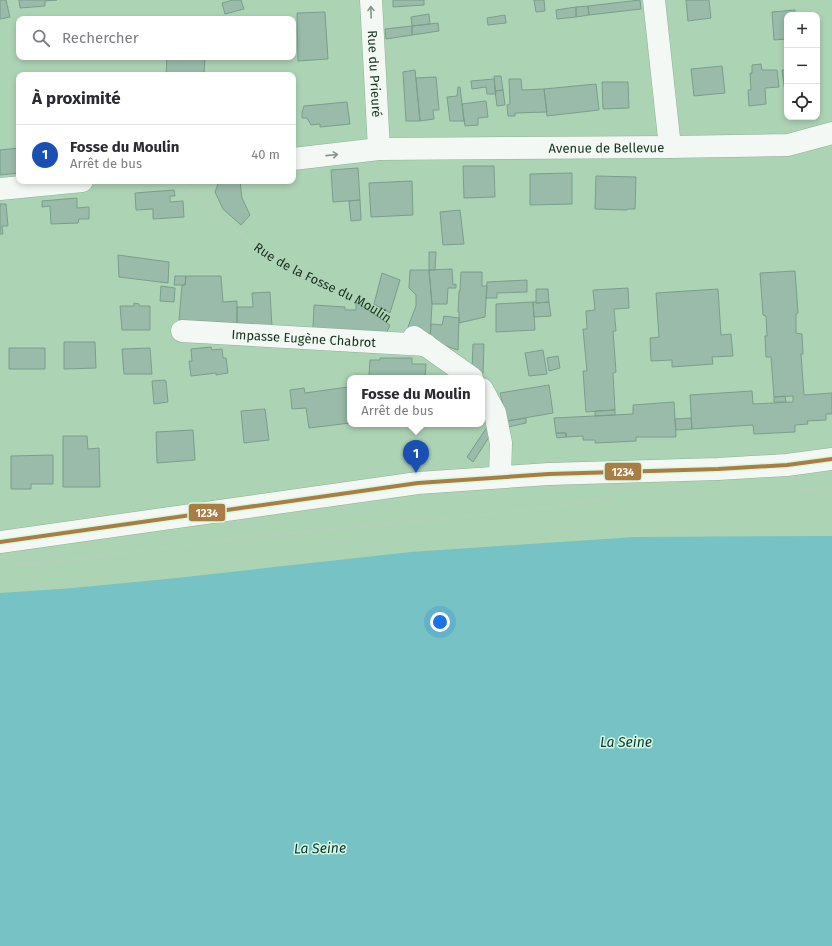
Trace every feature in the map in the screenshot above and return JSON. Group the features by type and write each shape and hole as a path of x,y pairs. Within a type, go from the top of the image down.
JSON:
{"street":[{"name":"Rue du Prieuré","path":"371,0 379,149"},
{"path":"654,0 670,147"},
{"name":"Avenue de Bellevue","path":"296,159 379,149 788,145 832,133"},
{"path":"0,189 51,184"},
{"name":"Impasse Eugène Chabrot","path":"182,331 418,340"},
{"path":"418,340 468,375"},
{"path":"485,395 495,413 501,443 500,476"},
{"path":"0,542 418,483 500,476 718,469 787,465 832,459"}],"path":[{"name":"Rue de la Fosse du Moulin","path":"182,184 240,232 278,260 376,309 418,340"},
{"path":"794,488 832,491"},
{"path":"7,566 52,562 265,536 549,508 618,496"}],"water":[{"name":"La Seine","path":"832,536 832,946 0,946 0,593 167,579 411,552 635,537"}],"building":[{"path":"0,0 6,0 10,17 0,19"},
{"path":"19,0 57,0 45,1 45,6 20,8"},
{"path":"233,0 241,0 244,9 225,14 222,3"},
{"path":"393,0 424,0 424,5 393,7"},
{"path":"534,0 544,0 545,11 536,12"},
{"path":"640,0 641,9 589,15 588,6"},
{"path":"686,0 709,0 711,18 688,21"},
{"path":"588,6 589,15 576,17 576,7"},
{"path":"576,7 576,17 557,19 556,10"},
{"path":"795,10 795,12 784,12 784,39 774,40 772,12"},
{"path":"325,12 328,59 298,61 297,13"},
{"path":"429,14 430,24 412,26 411,17"},
{"path":"505,15 506,23 488,25 487,18"},
{"path":"438,23 439,31 412,35 412,26"},
{"path":"412,26 412,35 386,39 385,29"},
{"path":"167,60 205,60 204,72 166,72"},
{"path":"761,64 762,70 777,70 779,87 765,88 766,104 749,106 748,90 751,90 750,73 752,73 752,65"},
{"path":"722,66 725,93 694,96 691,69"},
{"path":"415,70 420,121 406,121 403,72"},
{"path":"782,70 784,70 784,85"},
{"path":"494,76 501,76 503,90 495,91"},
{"path":"436,77 439,110 433,110 434,119 420,121 416,78"},
{"path":"494,79 496,94 487,94 486,87 472,89 471,81"},
{"path":"509,79 521,79 522,90 544,89 547,112 515,113 515,116 508,116 507,105 510,104"},
{"path":"602,82 628,82 629,108 603,109"},
{"path":"596,84 599,110 547,116 544,89"},
{"path":"458,87 460,87 464,121 450,121 447,97 457,96"},
{"path":"503,90 505,105 497,106 495,91"},
{"path":"486,101 488,117 478,118 478,125 465,126 462,104"},
{"path":"347,102 350,124 320,127 320,124 311,125 307,118 302,118 304,106"},
{"path":"16,148 16,173 0,175 0,150"},
{"path":"463,166 494,166 495,197 464,198"},
{"path":"358,168 360,200 333,202 331,170"},
{"path":"572,173 572,204 530,205 530,174"},
{"path":"596,176 636,177 635,209 595,209"},
{"path":"412,181 413,215 371,217 369,183"},
{"path":"218,184 240,184 242,198 250,215 241,225 223,209 215,192"},
{"path":"174,190 175,196 170,196 170,202 183,201 184,217 153,219 153,209 136,210 135,193"},
{"path":"77,198 77,208 89,207 89,219 79,219 78,223 51,224 50,206 42,207 42,201"},
{"path":"360,200 361,220 351,221 349,201"},
{"path":"0,204 6,204 8,226 2,226 3,234 0,234"},
{"path":"460,210 464,244 443,245 440,212"},
{"path":"429,252 436,252 435,270 429,270"},
{"path":"118,255 169,262 168,283 119,277"},
{"path":"452,269 453,285 456,284 456,288 448,288 447,304 432,304 429,270"},
{"path":"410,270 429,270 432,304 430,341 408,327 416,306 416,295 409,288"},
{"path":"795,271 798,313 796,314 796,333 802,334 803,354 801,354 804,395 832,393 832,414 826,414 826,420 807,421 808,424 795,425 795,432 754,434 753,425 692,429 690,395 752,391 753,404 793,402 793,396 774,397 771,357 766,357 766,316 763,315 760,273"},
{"path":"461,272 482,272 482,286 487,286 485,317 459,323 458,312"},
{"path":"382,273 400,280 390,313 374,304"},
{"path":"175,276 186,276 185,285 174,285"},
{"path":"186,276 221,276 223,302 237,301 237,323 179,320 182,285 185,285"},
{"path":"527,280 527,292 497,293 497,298 486,298 487,282"},
{"path":"161,286 175,288 174,302 160,301"},
{"path":"628,288 629,308 614,309 616,331 613,331 616,372 613,373 615,410 586,412 583,371 587,371 583,329 587,329 586,311 595,310 593,290"},
{"path":"536,289 548,289 549,302 536,303"},
{"path":"718,289 721,335 731,334 733,356 712,357 713,364 672,367 672,360 651,361 650,338 659,337 656,293"},
{"path":"270,292 272,327 254,327 254,324 237,323 237,307 253,307 252,293"},
{"path":"356,302 390,325 385,336 354,330 313,328 314,305 345,307 345,310 356,310"},
{"path":"533,302 549,302 551,316 534,317"},
{"path":"533,302 535,330 496,332 496,304"},
{"path":"134,303 139,304 139,306 150,306 150,330 122,330 120,306 134,306"},
{"path":"444,316 459,318 458,350 430,341 431,324 442,325"},
{"path":"64,342 95,342 96,368 64,369"},
{"path":"473,344 484,344 483,374 472,368"},
{"path":"211,347 212,350 222,349 223,358 226,358 228,373 191,376 189,361 192,361 191,349"},
{"path":"9,348 45,348 45,369 9,369"},
{"path":"150,348 152,374 124,374 122,349"},
{"path":"543,350 547,374 529,376 525,353"},
{"path":"558,356 560,368 549,371 547,358"},
{"path":"380,358 412,358 412,364 426,364 425,375 369,375 370,360 380,360"},
{"path":"152,381 166,381 168,402 154,404"},
{"path":"549,385 553,413 507,421 500,393"},
{"path":"347,387 347,423 309,428 306,408 292,409 290,390 304,388 305,393"},
{"path":"785,396 786,402 774,402 774,397"},
{"path":"674,402 676,437 636,437 636,441 595,443 595,440 583,440 583,436 566,437 566,433 556,433 554,418 633,414 633,405"},
{"path":"265,409 269,440 244,443 241,411"},
{"path":"615,410 615,415 595,416 595,411"},
{"path":"526,418 526,423 508,427 507,421"},
{"path":"691,418 692,429 676,430 675,419"},
{"path":"487,427 491,434 473,462 467,457"},
{"path":"193,430 195,460 157,463 156,432"},
{"path":"556,433 566,433 566,437 557,438"},
{"path":"63,436 87,436 88,449 99,448 100,487 63,487"},
{"path":"53,455 53,484 31,484 31,489 11,489 11,456"}],"transit line":[{"name":"1234","path":"0,542 418,483 549,474 718,469 787,465 832,459"}],"place":[{"name":"Fosse du Moulin","path":"416,473"}]}
